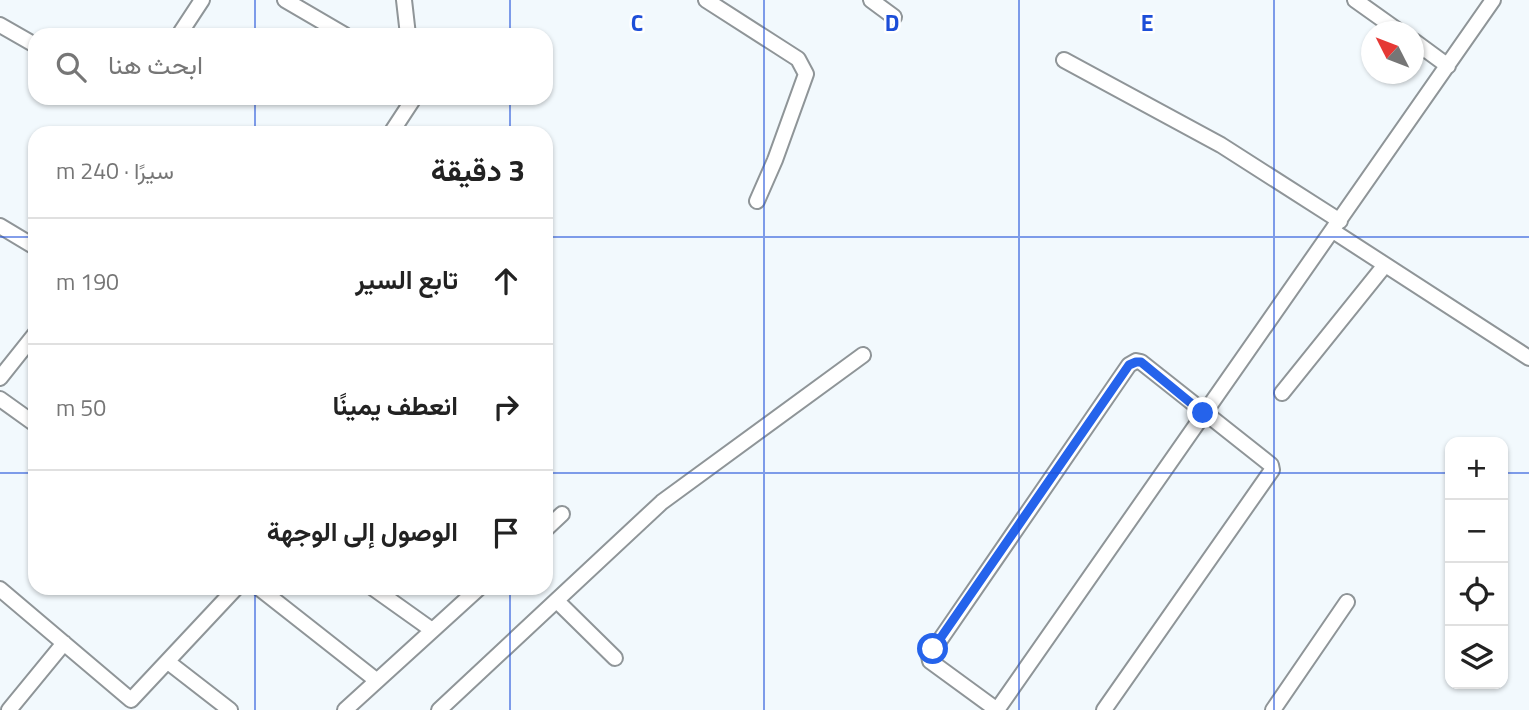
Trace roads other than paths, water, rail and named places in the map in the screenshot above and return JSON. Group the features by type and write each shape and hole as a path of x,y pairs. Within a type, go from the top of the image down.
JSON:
{"street":[{"path":"184,28 202,0"},
{"path":"285,0 333,28"},
{"path":"404,0 407,28"},
{"path":"706,0 798,58 806,74 757,201"},
{"path":"871,0 894,18"},
{"path":"1355,0 1385,21"},
{"path":"1104,710 1272,470 1271,466 1203,413 1141,362 1129,365 929,656 930,661 997,710 1203,413 1337,226 1489,5 1474,0"},
{"path":"0,25 28,41"},
{"path":"1424,49 1448,66"},
{"path":"1064,60 1221,145 1337,226 1385,265 1529,358"},
{"path":"396,126 409,105"},
{"path":"0,226 28,243"},
{"path":"1282,393 1385,265"},
{"path":"0,379 28,347"},
{"path":"439,710 662,502 863,355"},
{"path":"0,399 28,419"},
{"path":"553,522 562,514"},
{"path":"0,589 64,643 126,705 230,595"},
{"path":"268,595 376,680"},
{"path":"383,595 432,630"},
{"path":"345,710 472,595"},
{"path":"557,601 615,659"},
{"path":"1273,710 1347,602"},
{"path":"9,710 64,643"},
{"path":"168,662 230,710"}]}
